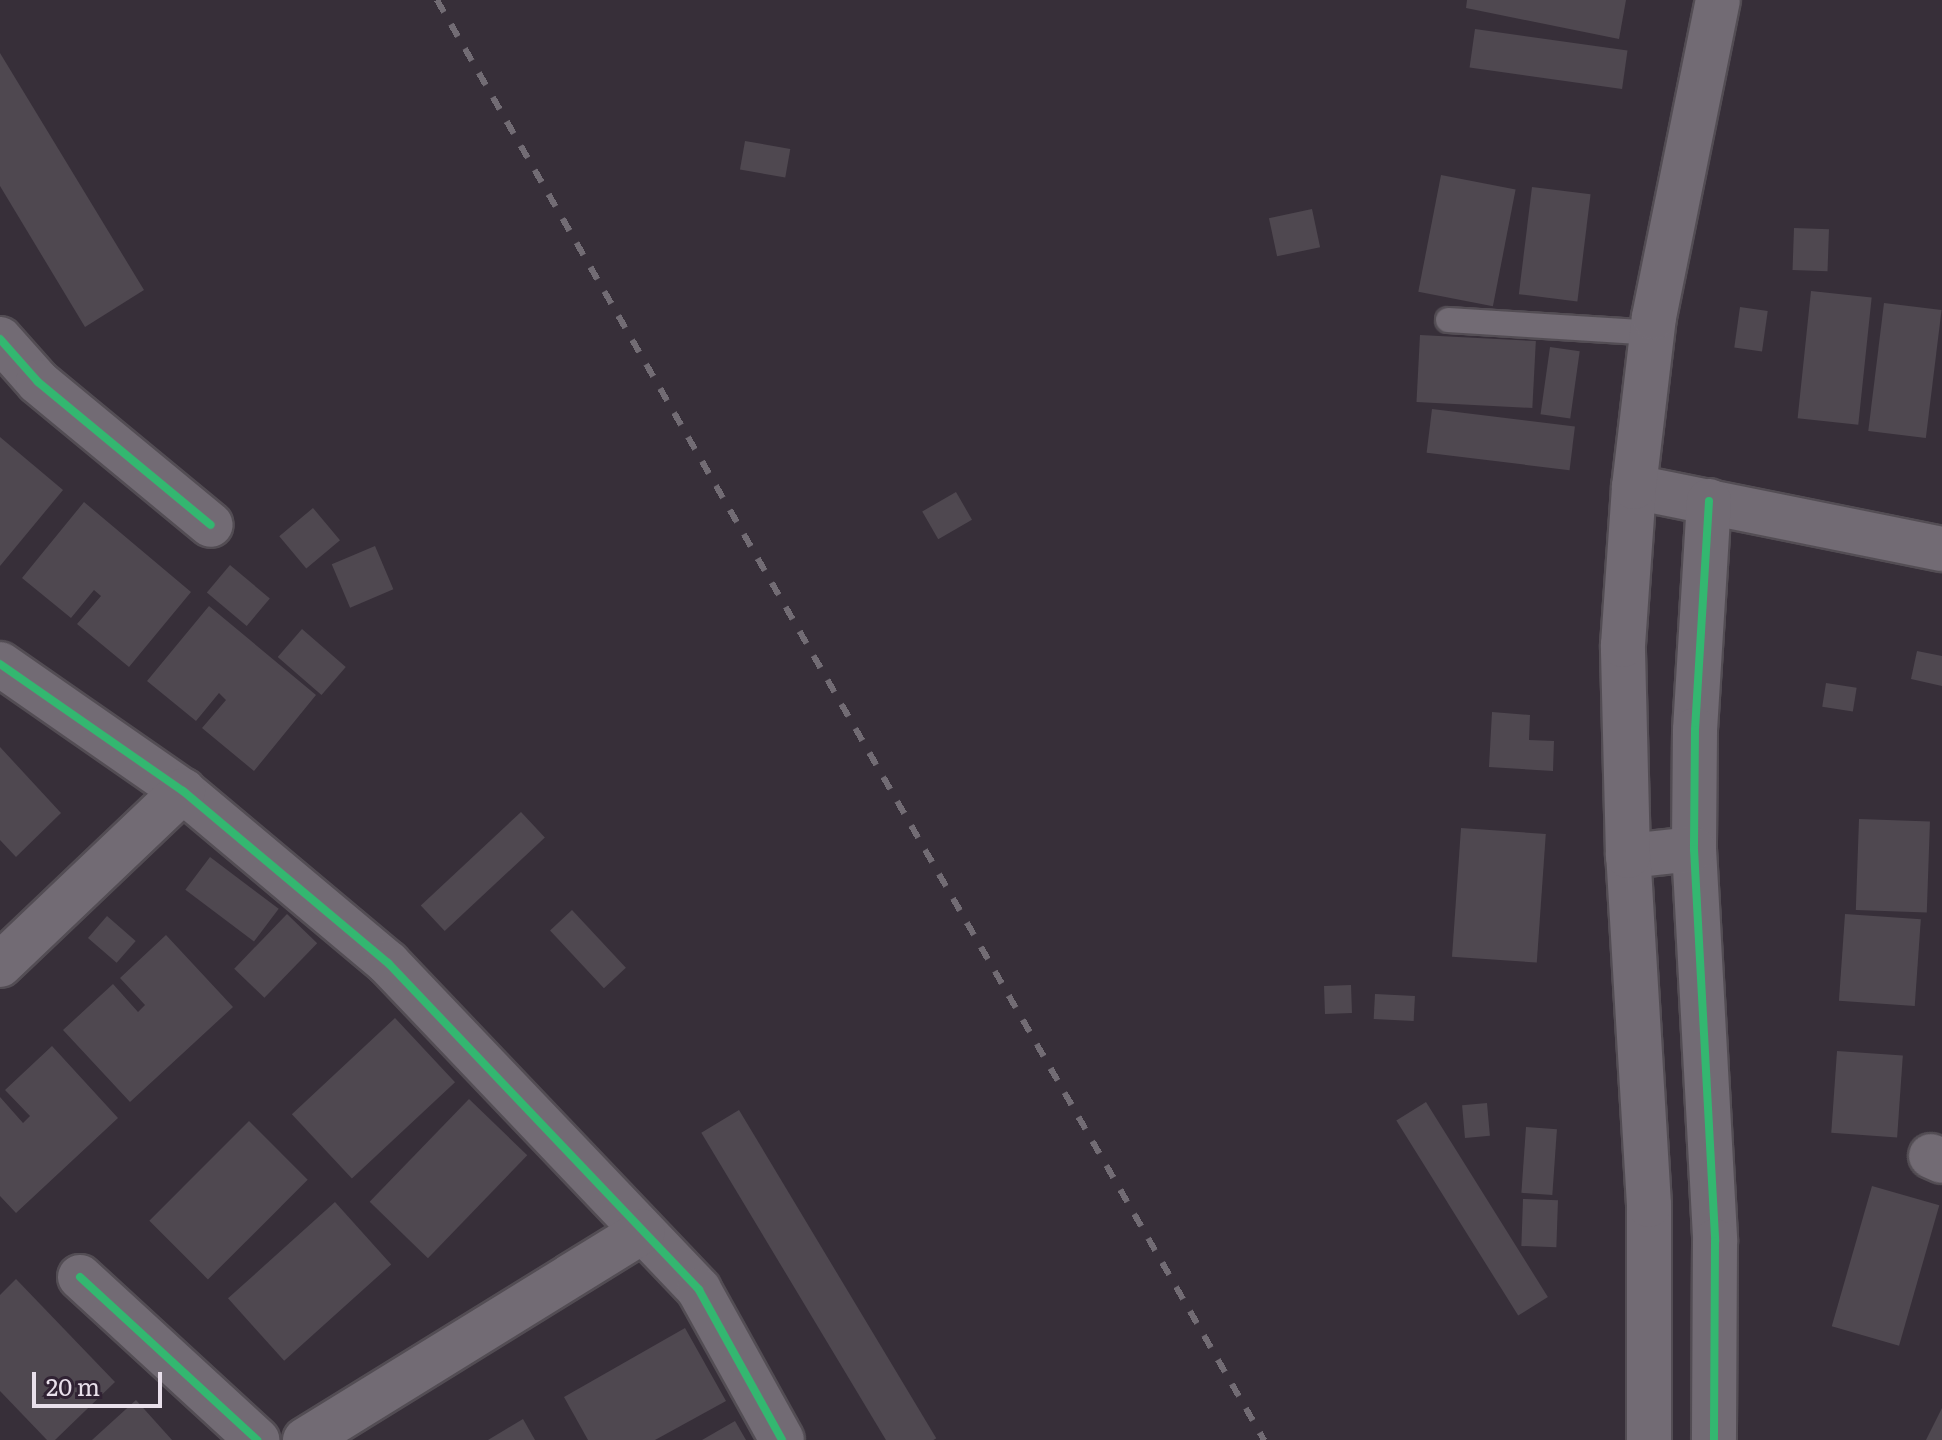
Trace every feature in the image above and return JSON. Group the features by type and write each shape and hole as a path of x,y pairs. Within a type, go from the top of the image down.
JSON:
{"street":[{"path":"1649,1440 1649,1205 1628,856 1623,645 1634,487 1652,333 1718,0"},
{"path":"0,339 38,382 211,525"},
{"path":"1634,487 1942,549"},
{"path":"1709,501 1695,730 1694,849 1715,1241 1714,1440"},
{"path":"0,664 183,791 388,963 699,1290 782,1440"},
{"path":"0,965 183,791"},
{"path":"1628,856 1694,849"},
{"path":"305,1440 643,1231"},
{"path":"80,1277 257,1440"}],"lane":[{"path":"1448,320 1652,333"}],"building":[{"path":"1467,0 1626,0 1619,39 1466,8"},
{"path":"1475,29 1628,50 1622,89 1470,68"},
{"path":"0,53 144,290 85,327 0,186"},
{"path":"745,141 790,149 785,178 740,170"},
{"path":"1441,175 1516,190 1493,306 1418,292"},
{"path":"1532,187 1591,194 1577,301 1519,294"},
{"path":"1312,209 1320,247 1277,256 1269,218"},
{"path":"1794,228 1829,229 1828,271 1793,270"},
{"path":"1811,291 1872,297 1858,425 1798,418"},
{"path":"1884,303 1942,310 1926,438 1868,431"},
{"path":"1740,307 1768,311 1762,351 1734,348"},
{"path":"1420,335 1536,341 1532,408 1416,402"},
{"path":"1550,347 1580,351 1570,419 1541,414"},
{"path":"1432,409 1575,427 1570,470 1427,453"},
{"path":"0,437 63,490 0,566"},
{"path":"956,492 972,520 938,539 922,512"},
{"path":"84,502 191,592 129,667 77,624 101,596 94,590 71,618 22,578"},
{"path":"313,508 340,540 306,568 279,536"},
{"path":"375,546 393,589 350,608 332,564"},
{"path":"230,565 270,598 247,626 207,593"},
{"path":"209,606 316,695 254,771 202,728 226,700 219,693 196,721 147,681"},
{"path":"302,629 346,667 321,695 278,657"},
{"path":"1917,651 1942,656 1942,686 1911,679"},
{"path":"1826,683 1857,688 1853,712 1822,707"},
{"path":"1492,712 1530,715 1529,740 1554,741 1553,771 1489,767"},
{"path":"0,747 61,813 16,857 0,840"},
{"path":"521,812 545,838 445,931 421,905"},
{"path":"1859,819 1930,821 1927,912 1856,910"},
{"path":"1461,828 1546,834 1537,963 1452,957"},
{"path":"210,857 279,909 254,942 185,890"},
{"path":"572,910 626,968 604,988 550,930"},
{"path":"287,914 317,943 264,998 234,969"},
{"path":"1845,914 1921,919 1915,1006 1839,1001"},
{"path":"107,916 136,941 117,963 88,938"},
{"path":"166,935 233,1007 130,1102 63,1030 113,984 138,1012 145,1005 120,978"},
{"path":"1351,985 1352,1013 1325,1014 1324,986"},
{"path":"1375,994 1415,996 1414,1021 1374,1019"},
{"path":"395,1018 455,1082 352,1179 292,1114"},
{"path":"52,1046 118,1118 16,1213 0,1196 0,1097 23,1123 30,1116 5,1090"},
{"path":"1837,1051 1903,1056 1897,1137 1831,1133"},
{"path":"469,1099 527,1155 428,1258 370,1202"},
{"path":"1426,1102 1548,1297 1518,1316 1396,1121"},
{"path":"1487,1103 1490,1136 1465,1138 1462,1105"},
{"path":"739,1110 936,1438 886,1440 701,1133"},
{"path":"249,1121 308,1180 208,1279 149,1221"},
{"path":"1526,1127 1557,1129 1552,1195 1521,1193"},
{"path":"1872,1186 1939,1205 1899,1346 1832,1326"},
{"path":"1523,1199 1558,1200 1556,1247 1521,1246"},
{"path":"335,1202 391,1264 284,1361 228,1298"},
{"path":"16,1279 115,1382 55,1440 47,1440 0,1391 0,1295"},
{"path":"685,1328 726,1401 655,1440 588,1440 564,1397"},
{"path":"136,1400 172,1440 92,1440"},
{"path":"1942,1408 1942,1440 1926,1440"},
{"path":"523,1419 535,1440 488,1440"},
{"path":"735,1421 746,1440 702,1440"}],"railway":[{"path":"437,0 1264,1440"}],"cycle path":[{"path":"0,339 38,382 211,525"},
{"path":"1709,501 1695,730 1694,849 1715,1241 1714,1440"},
{"path":"0,664 183,791 388,963 699,1290 782,1440"},
{"path":"80,1277 257,1440"}]}
